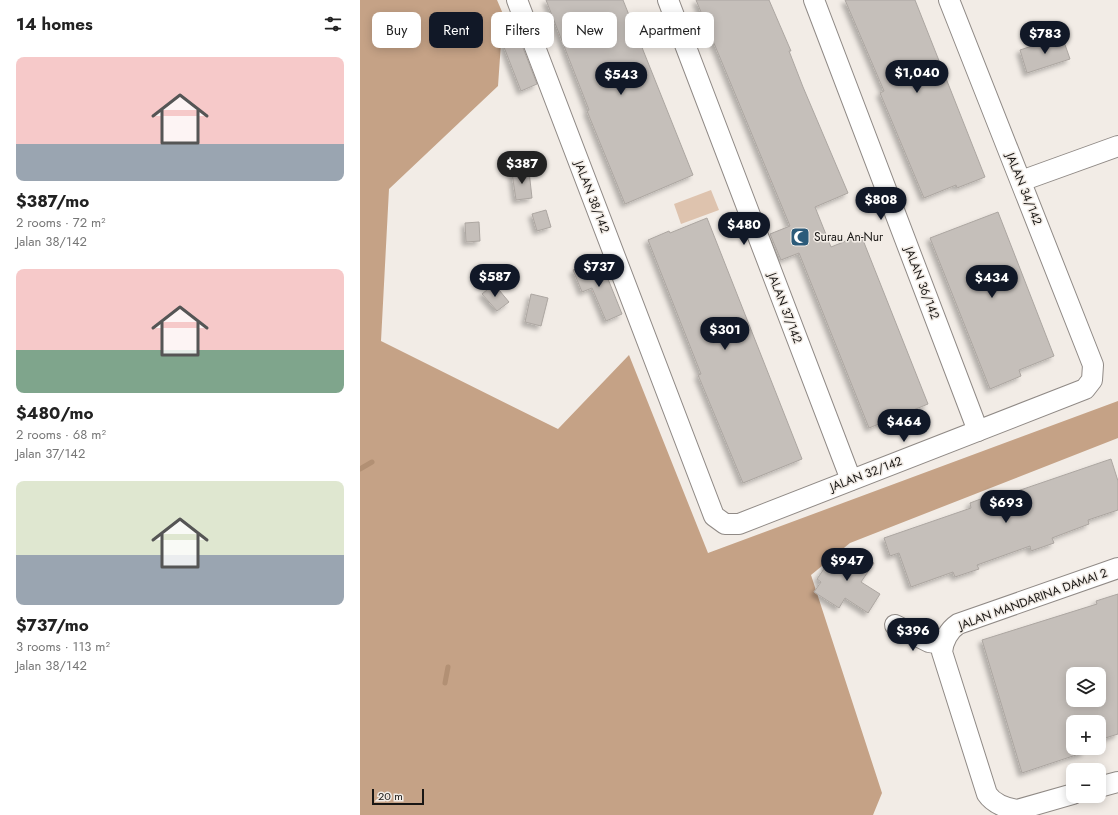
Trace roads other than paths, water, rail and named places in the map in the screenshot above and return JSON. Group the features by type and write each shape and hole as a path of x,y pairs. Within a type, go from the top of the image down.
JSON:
{"street":[{"name":"JALAN 38/142","path":"517,0 714,516 725,524"},
{"name":"JALAN 37/142","path":"668,0 851,480"},
{"name":"JALAN 36/142","path":"814,0 978,431"},
{"name":"JALAN 34/142","path":"949,0 1093,365 1092,380"},
{"path":"1021,181 1118,146"},
{"name":"JALAN 32/142","path":"725,524 739,524 978,431 1085,389 1092,380"},
{"name":"JALAN MANDARINA DAMAI 2","path":"942,644 952,628 958,624 1118,568"},
{"path":"895,625 929,642 942,644 942,652 987,794 991,799 1010,809 1017,810 1066,796"},
{"path":"1106,785 1118,782"}],"waterway":[{"path":"360,469 372,462"},
{"path":"445,683 448,667"}],"place":[{"name":"Surau An-Nur","path":"800,237"}]}
